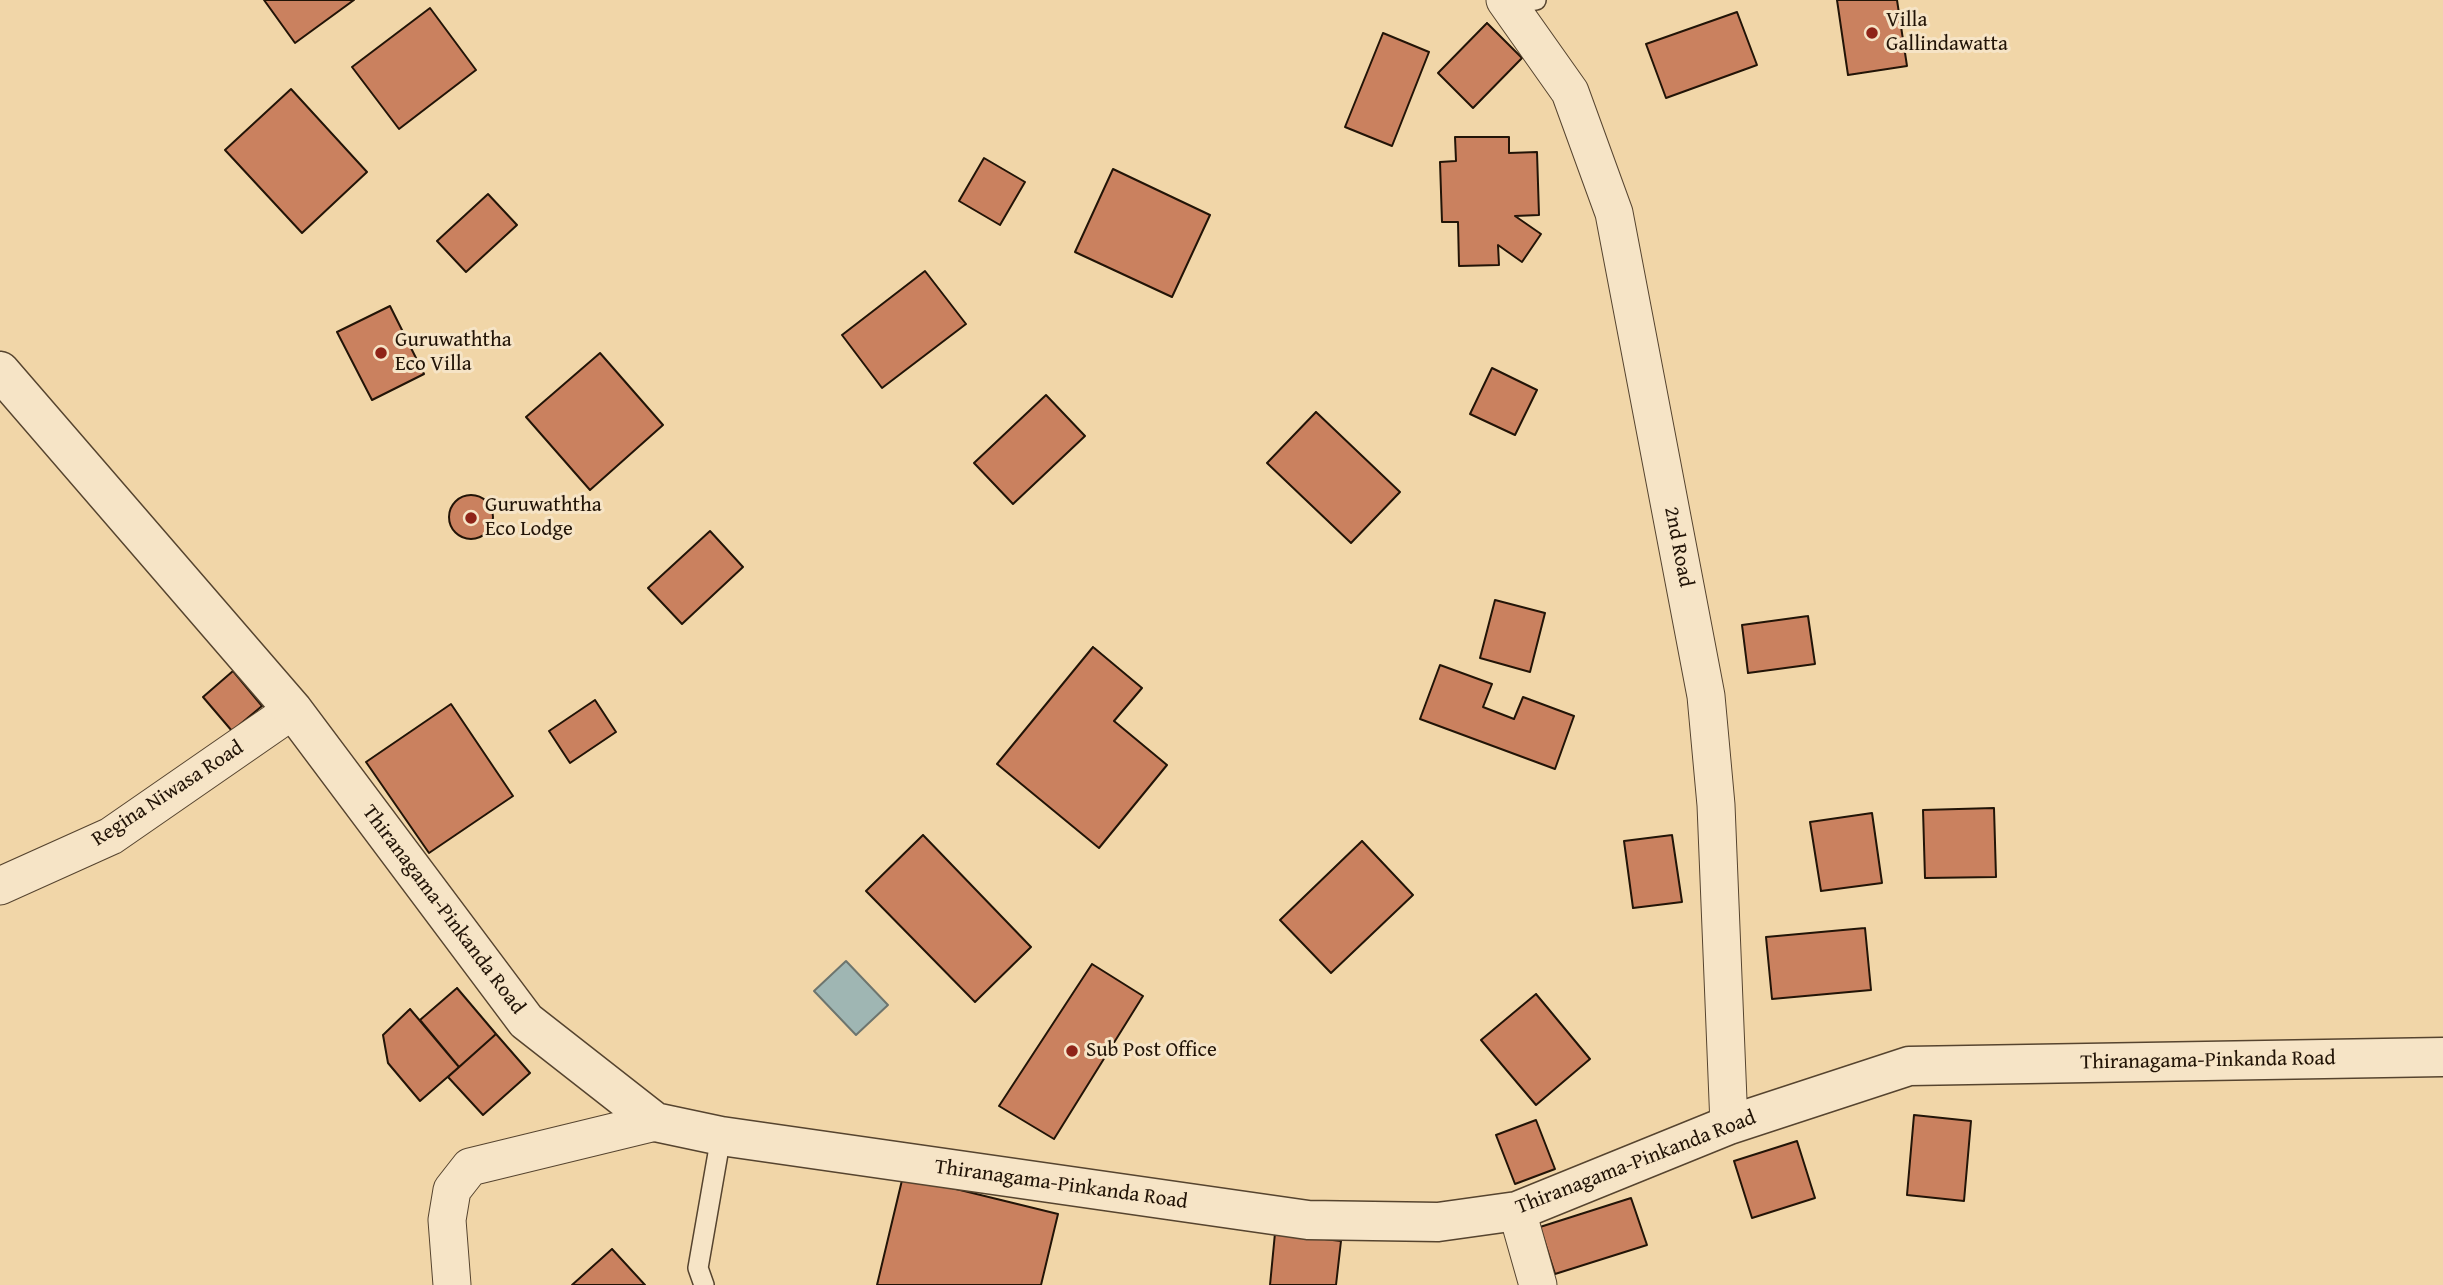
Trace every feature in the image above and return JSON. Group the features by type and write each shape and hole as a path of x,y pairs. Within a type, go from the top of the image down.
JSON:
{"street":[{"name":"2nd Road","path":"1516,2 1570,92 1614,213 1706,696 1716,805 1729,1125"},
{"name":"Thiranagama-Pinkanda Road","path":"0,371 293,710 526,1021 655,1122 721,1136 1308,1220 1438,1223 1517,1211 1729,1125 1909,1066 2443,1057"},
{"name":"Regina Niwasa Road","path":"0,886 111,836 293,710"},
{"path":"452,1285 447,1220 452,1190 470,1167 655,1122"},
{"path":"1517,1211 1538,1285"}],"lane":[{"path":"704,1285 698,1268 721,1136"}],"water":[{"path":"846,961 888,1005 856,1035 814,991"}],"building":[{"path":"264,0 354,0 295,43"},
{"name":"Villa Gallindawatta","path":"1837,0 1897,0 1907,66 1848,75"},
{"path":"430,8 476,70 399,129 352,67"},
{"path":"1737,12 1757,65 1666,98 1646,44"},
{"path":"1487,23 1522,58 1473,108 1438,73"},
{"path":"1383,33 1429,52 1392,146 1345,127"},
{"path":"291,89 367,172 302,233 225,150"},
{"path":"1455,137 1509,137 1509,153 1537,152 1539,215 1515,216 1541,234 1522,262 1498,245 1499,265 1459,266 1458,222 1442,222 1440,162 1456,161"},
{"path":"984,158 1025,182 1000,225 959,201"},
{"path":"1113,169 1210,215 1172,297 1075,252"},
{"path":"488,194 517,225 466,272 437,241"},
{"path":"925,271 966,324 882,388 842,335"},
{"name":"Guruwaththa Eco Villa","path":"390,306 424,374 372,400 337,332"},
{"path":"600,353 663,425 590,490 526,417"},
{"path":"1492,368 1537,390 1515,435 1470,414"},
{"path":"1046,395 1085,436 1013,504 974,463"},
{"path":"1316,412 1400,492 1351,543 1267,463"},
{"name":"Guruwaththa Eco Lodge","path":"471,495 480,496 487,501 492,508 492,526 487,533 480,538 471,539 462,538 455,533 450,526 449,517 450,508 455,501 462,496"},
{"path":"710,531 743,567 682,624 648,588"},
{"path":"1495,600 1545,613 1530,672 1480,658"},
{"path":"1808,616 1815,664 1748,673 1742,625"},
{"path":"1093,647 1142,688 1114,721 1167,765 1099,848 997,764"},
{"path":"1440,665 1492,684 1483,707 1514,719 1523,697 1574,716 1555,769 1420,719"},
{"path":"233,671 262,706 232,731 203,697"},
{"path":"595,700 616,732 570,763 549,731"},
{"path":"451,704 513,796 429,853 366,762"},
{"path":"1994,808 1996,877 1925,878 1923,810"},
{"path":"1872,813 1882,883 1821,891 1810,822"},
{"path":"923,835 1031,947 975,1002 866,891"},
{"path":"1672,835 1682,902 1633,908 1624,841"},
{"path":"1362,841 1413,895 1331,973 1280,920"},
{"path":"1865,928 1871,990 1772,999 1766,937"},
{"name":"Sub Post Office","path":"1092,964 1143,996 1054,1139 999,1106"},
{"path":"457,988 496,1034 459,1067 420,1020"},
{"path":"1536,994 1590,1059 1536,1105 1481,1040"},
{"path":"410,1009 459,1067 420,1101 388,1063 383,1035"},
{"path":"496,1034 530,1073 483,1115 448,1077"},
{"path":"1914,1115 1971,1121 1964,1201 1907,1195"},
{"path":"1536,1120 1555,1169 1515,1184 1496,1135"},
{"path":"1797,1141 1815,1198 1752,1218 1734,1161"},
{"path":"903,1176 1058,1214 1041,1285 877,1285"},
{"path":"1631,1198 1647,1245 1555,1274 1540,1227"},
{"path":"1275,1233 1341,1241 1336,1285 1270,1285"},
{"path":"612,1249 645,1285 572,1285"}],"place":[{"name":"Villa Gallindawatta","path":"1872,33"},
{"name":"Guruwaththa Eco Villa","path":"381,353"},
{"name":"Guruwaththa Eco Lodge","path":"471,518"},
{"name":"Sub Post Office","path":"1072,1051"}]}
